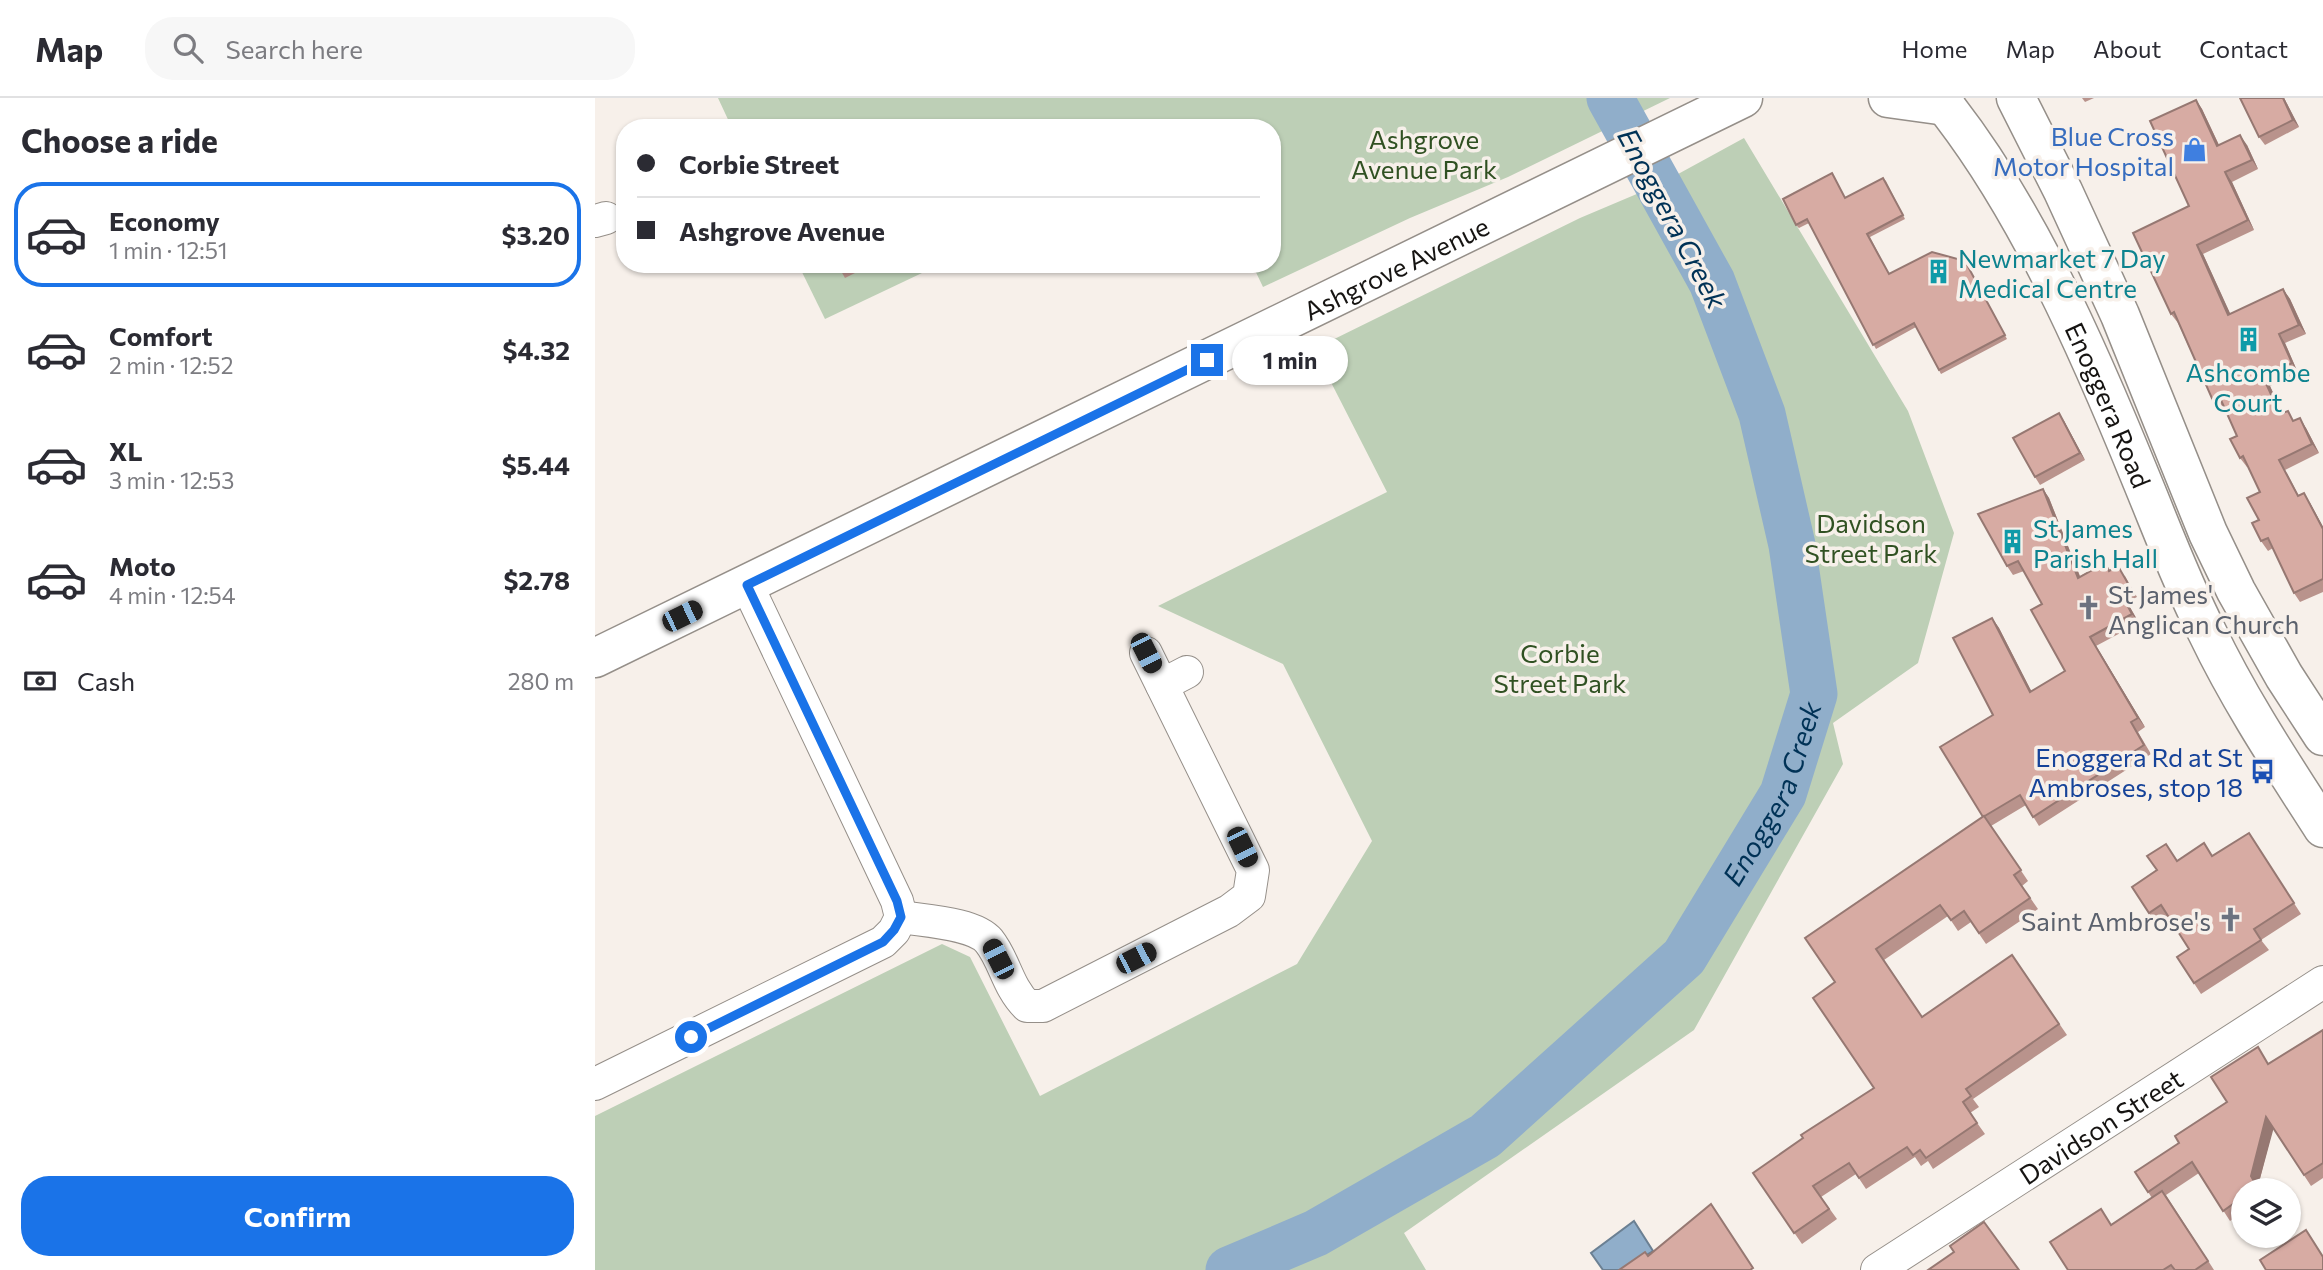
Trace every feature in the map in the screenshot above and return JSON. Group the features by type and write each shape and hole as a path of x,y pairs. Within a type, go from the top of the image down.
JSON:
{"main road":[{"name":"Ashgrove Avenue","path":"595,658 1742,98"},
{"path":"1888,98 1943,102"},
{"name":"Enoggera Road","path":"2016,98 2120,314 2230,580 2284,676 2323,736"},
{"name":"Enoggera Road","path":"1943,102 1982,155 2039,256 2117,420 2206,632 2240,696 2323,828"}],"street":[{"path":"595,1084 883,942 901,917 897,901 747,585"},
{"path":"901,917 973,930 988,941 1016,995 1027,1006 1043,1006 1229,911 1249,896 1253,870 1175,679 1146,653"},
{"name":"Davidson Street","path":"1877,1270 2323,982"}],"green space":[{"name":"Ashgrove Avenue Park","path":"718,98 1670,98 1508,177 1410,218 1263,287 1256,273 1281,273 1281,119 728,119"},
{"name":"Corbie Street Park","path":"1744,138 1908,411 1954,533 1918,663 1833,723 1843,764 1694,1030 1404,1233 1426,1270 595,1270 595,1116 942,944 970,957 1040,1096 1297,964 1372,841 1283,664 1158,606 1387,492 1314,349 1580,218 1658,185"},
{"path":"802,273 922,273 825,319"}],"water":[{"path":"1634,1221 1653,1251 1622,1270 1603,1270 1591,1253"}],"building":[{"path":"2240,98 2283,98 2293,120 2259,137"},
{"path":"2196,100 2217,146 2240,135 2252,160 2225,172 2248,220 2197,245 2228,315 2283,289 2299,325 2279,334 2292,363 2263,377 2280,414 2288,411 2293,421 2300,418 2312,444 2279,460 2298,496 2304,493 2323,529 2323,579 2294,593 2268,538 2261,541 2252,523 2259,520 2247,498 2260,492 2243,456 2240,458 2230,439 2237,436 2221,400 2214,403 2174,312 2171,314 2133,233 2189,206 2150,121"},
{"name":"Newmarket 7 Day Medical Centre","path":"1832,173 1845,198 1883,178 1903,215 1867,234 1889,274 1932,252 1965,261 2005,335 1939,370 1914,323 1873,345 1807,219 1796,225 1783,199"},
{"path":"2059,413 2080,453 2035,477 2013,438"},
{"path":"2043,489 2078,578 2105,563 2109,571 2118,566 2130,587 2120,592 2132,614 2090,637 2138,718 2131,722 2144,745 2033,817 2020,795 1983,817 1940,747 1993,715 1953,638 1992,618 2030,692 2065,671 2031,610 2042,604 2018,561 2007,566 1978,514"},
{"path":"1984,816 2021,870 2014,875 2030,898 1979,933 1964,911 1951,920 1940,905 1876,949 1922,1017 2012,955 2059,1024 1966,1089 1971,1096 1963,1102 1977,1123 1926,1158 1920,1150 1913,1155 1907,1147 1859,1178 1849,1163 1813,1186 1829,1209 1794,1233 1753,1173 1803,1138 1801,1135 1874,1088 1813,998 1835,982 1805,938"},
{"name":"Saint Ambrose's","path":"2249,833 2294,903 2254,929 2261,940 2194,983 2177,957 2189,949 2161,905 2149,913 2132,887 2157,870 2147,856 2166,844 2177,861 2204,843 2212,856"},
{"path":"2323,1030 2323,1163 2304,1175 2266,1117 2252,1178 2231,1178 2231,1205 2223,1211 2192,1162 2148,1192 2135,1172 2179,1143 2175,1136 2227,1102 2211,1077 2258,1047 2268,1064"},
{"path":"2162,1191 2208,1261 2195,1270 2175,1270 2171,1265 2163,1270 2068,1270 2050,1242 2101,1209 2111,1225"},
{"path":"1711,1204 1753,1268 1619,1270 1645,1252 1648,1256"},
{"path":"1984,1222 2019,1270 1928,1270 1954,1252 1950,1246"},
{"path":"2306,1230 2323,1257 2323,1270 2266,1270 2260,1260 2278,1248 2301,1248 2301,1233"}],"waterway":[{"name":"Enoggera Creek","path":"1229,1270 1316,1233 1485,1136 1684,957 1783,794 1814,694 1792,545 1762,414 1712,282 1610,98"}],"place":[{"name":"Blue Cross Motor Hospital","path":"2194,150"},
{"name":"Newmarket 7 Day Medical Centre","path":"1938,272"},
{"name":"Ashcombe Court","path":"2248,339"},
{"name":"St James Parish Hall","path":"2013,542"},
{"name":"St James' Anglican Church","path":"2088,608"},
{"name":"Enoggera Rd at St Ambroses, stop 18","path":"2263,771"},
{"name":"Saint Ambrose's","path":"2231,920"}],"route":[{"path":"691,1037 883,942 901,917 897,901 747,585 1207,360"}],"park label":[{"name":"Davidson Street Park","path":"1871,537"}]}
